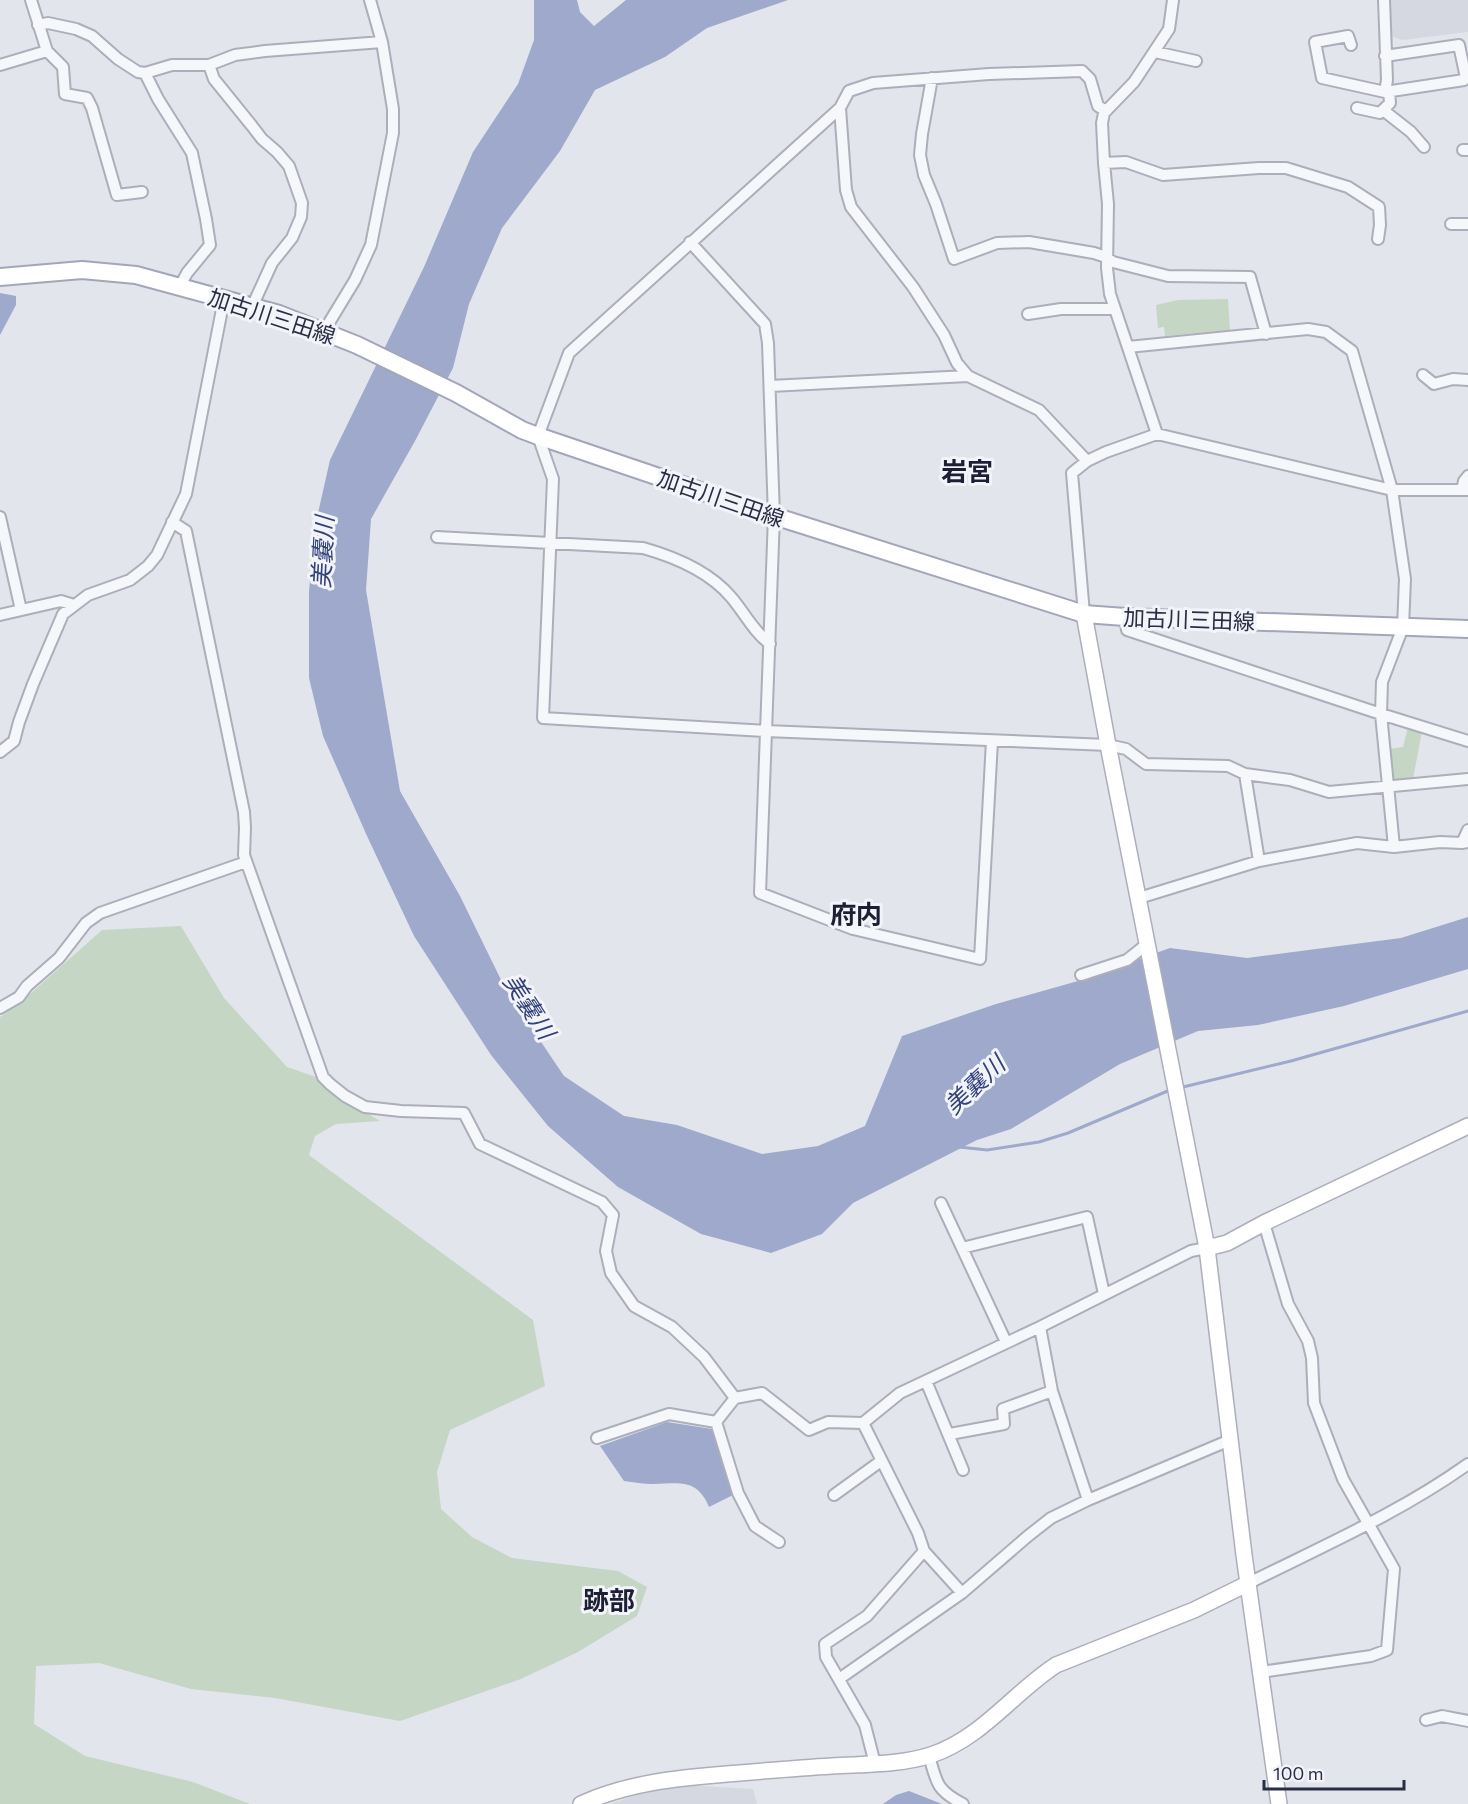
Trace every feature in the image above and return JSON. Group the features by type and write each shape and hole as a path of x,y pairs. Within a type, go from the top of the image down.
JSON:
{"main road":[{"name":"加古川三田線","path":"0,277 82,270 136,275 279,314 357,345 456,393 522,430 538,436 774,516 1084,614 1468,629"}],"street":[{"path":"31,0 46,51 63,67 65,94 87,98 92,108 117,195 142,192"},
{"path":"324,331 355,280 371,245 393,133 393,109 382,42 370,0"},
{"path":"1157,434 1110,294 1106,257 1108,204 1102,123 1106,111 1134,82 1169,29 1173,0"},
{"path":"1358,108 1380,113 1390,103 1387,91 1384,0"},
{"path":"38,25 48,23 76,29 92,36 118,59 138,72 145,73 172,65 209,65 235,55 265,51 382,42"},
{"path":"1352,45 1348,36 1315,42 1322,78 1387,91 1464,80 1467,77 1459,45 1385,56"},
{"path":"0,65 46,51"},
{"path":"1155,52 1196,61"},
{"path":"209,65 214,79 262,139 278,152 289,166 302,202 301,217 292,238 272,263 252,307"},
{"path":"1106,111 1098,106 1090,79 1082,71 873,83 849,91 840,108 568,353 538,436 553,479 543,718 766,731 1108,746 1126,749 1146,764 1228,766 1245,774 1290,780 1329,792 1468,779"},
{"path":"145,73 158,99 192,153 207,219 210,245 187,273 180,286"},
{"path":"932,78 920,155 924,175 954,259 997,243 1029,242 1094,253 1113,262 1168,276 1250,277 1266,334"},
{"path":"840,108 845,180 851,207 913,287 944,335 957,363 968,376 1039,410 1087,461"},
{"path":"1383,110 1411,132 1424,147"},
{"path":"1104,163 1126,162 1162,175 1286,168 1348,187 1379,207 1378,239"},
{"path":"1451,224 1468,224"},
{"path":"690,242 765,324 768,343 774,516 760,893 853,929 980,959 992,741"},
{"path":"0,752 14,741 33,684 63,614 88,595 130,580 148,566 157,555 186,494 224,299"},
{"path":"1028,314 1061,309 1115,309"},
{"path":"1128,347 1308,330 1326,332 1352,351 1392,490 1405,579 1403,627 1382,682 1381,714 1394,847"},
{"path":"1423,375 1434,384 1453,379 1468,380"},
{"path":"770,386 968,376"},
{"path":"1279,1804 1230,1440 1207,1248 1084,614 1072,472 1087,461 1106,452 1157,434 1392,490 1465,490 1464,481 1468,476"},
{"path":"0,517 21,610"},
{"path":"172,522 186,531 244,812 244,855 323,1077 345,1095 365,1107 401,1111 464,1113 480,1144 602,1202 613,1215 606,1251 611,1273 634,1306 672,1327 704,1357 735,1398"},
{"path":"436,537 643,548 660,553 702,571 730,595 761,637 770,644"},
{"path":"0,615 61,601 74,605"},
{"path":"1125,617 1127,630 1468,741"},
{"path":"1245,774 1259,861"},
{"path":"1139,898 1259,861 1357,843 1394,847 1440,842 1465,843 1468,830"},
{"path":"0,1008 19,997 27,986 59,958 86,923 100,913 246,862"},
{"path":"1081,975 1127,960 1147,944"},
{"path":"716,1422 735,1398 762,1393 809,1430 828,1422 863,1423 900,1393 1040,1327 1191,1251 1227,1243 1264,1223 1468,1126"},
{"path":"941,1203 1006,1342"},
{"path":"962,1248 1087,1217 1104,1294"},
{"path":"1261,1672 1371,1656 1387,1650 1394,1569 1343,1479 1314,1403 1312,1358 1308,1341 1288,1304 1264,1223"},
{"path":"1040,1327 1052,1391 1088,1500"},
{"path":"926,1381 950,1434 963,1470"},
{"path":"950,1434 1004,1424 1003,1409 1052,1391"},
{"path":"597,1438 669,1414 716,1422"},
{"path":"716,1422 738,1493 755,1526 779,1542"},
{"path":"863,1423 918,1533 924,1551 962,1593"},
{"path":"839,1679 962,1593 1051,1518 1230,1440"},
{"path":"834,1495 881,1461"},
{"path":"581,1804 603,1794 651,1782 792,1768 876,1764 929,1756 962,1741 1040,1675 1056,1665 1194,1610 1368,1523 1441,1483 1468,1464"},
{"path":"876,1764 865,1725 826,1657 825,1644 867,1616 924,1551"},
{"path":"1426,1720 1442,1716 1468,1721"},
{"path":"929,1756 938,1786 947,1796 963,1804"}],"shaded area":[{"path":"1387,0 1468,0 1468,32 1402,40 1391,36"},
{"path":"686,1785 753,1789 757,1804 611,1804 637,1795"}],"green space":[{"path":"1228,299 1230,330 1165,336 1164,327 1158,328 1156,305 1178,300"},
{"path":"1408,727 1422,731 1413,779 1391,780 1389,749 1403,747"},
{"path":"181,926 224,998 287,1067 316,1077 338,1096 380,1121 336,1124 315,1136 309,1155 533,1320 545,1386 450,1430 437,1472 441,1509 472,1537 512,1558 618,1571 647,1587 637,1616 578,1652 521,1679 400,1721 275,1698 191,1689 99,1663 36,1666 34,1724 85,1756 193,1782 250,1804 0,1804 0,1017 20,1003 102,930"}],"water":[{"name":"美嚢川","path":"534,0 577,0 580,12 594,26 626,0 788,0 707,28 665,57 595,90 560,151 502,228 469,304 453,368 371,519 366,590 400,791 460,896 506,990 564,1076 624,1116 677,1125 762,1154 818,1146 865,1126 902,1036 996,1004 1078,981 1170,948 1247,958 1401,938 1468,917 1468,969 1344,1006 1258,1025 1198,1031 1120,1064 1011,1129 977,1140 853,1203 822,1234 771,1253 701,1234 618,1187 548,1126 491,1055 414,936 323,736 309,678 309,592 314,531 330,460 424,267 473,152 518,84 534,40"},
{"path":"0,293 16,296 16,305 0,335"},
{"path":"667,1422 712,1429 733,1495 709,1507 699,1491 686,1484 624,1481 600,1446"},
{"path":"909,1791 942,1804 883,1804 896,1795"}],"waterway":[{"path":"1179,1088 1291,1061 1468,1011"},
{"path":"959,1147 987,1150 1039,1142 1068,1133 1170,1090"}],"district":[{"name":"岩宮","path":"967,470"},
{"name":"府内","path":"856,913"},
{"name":"跡部","path":"609,1599"}]}
